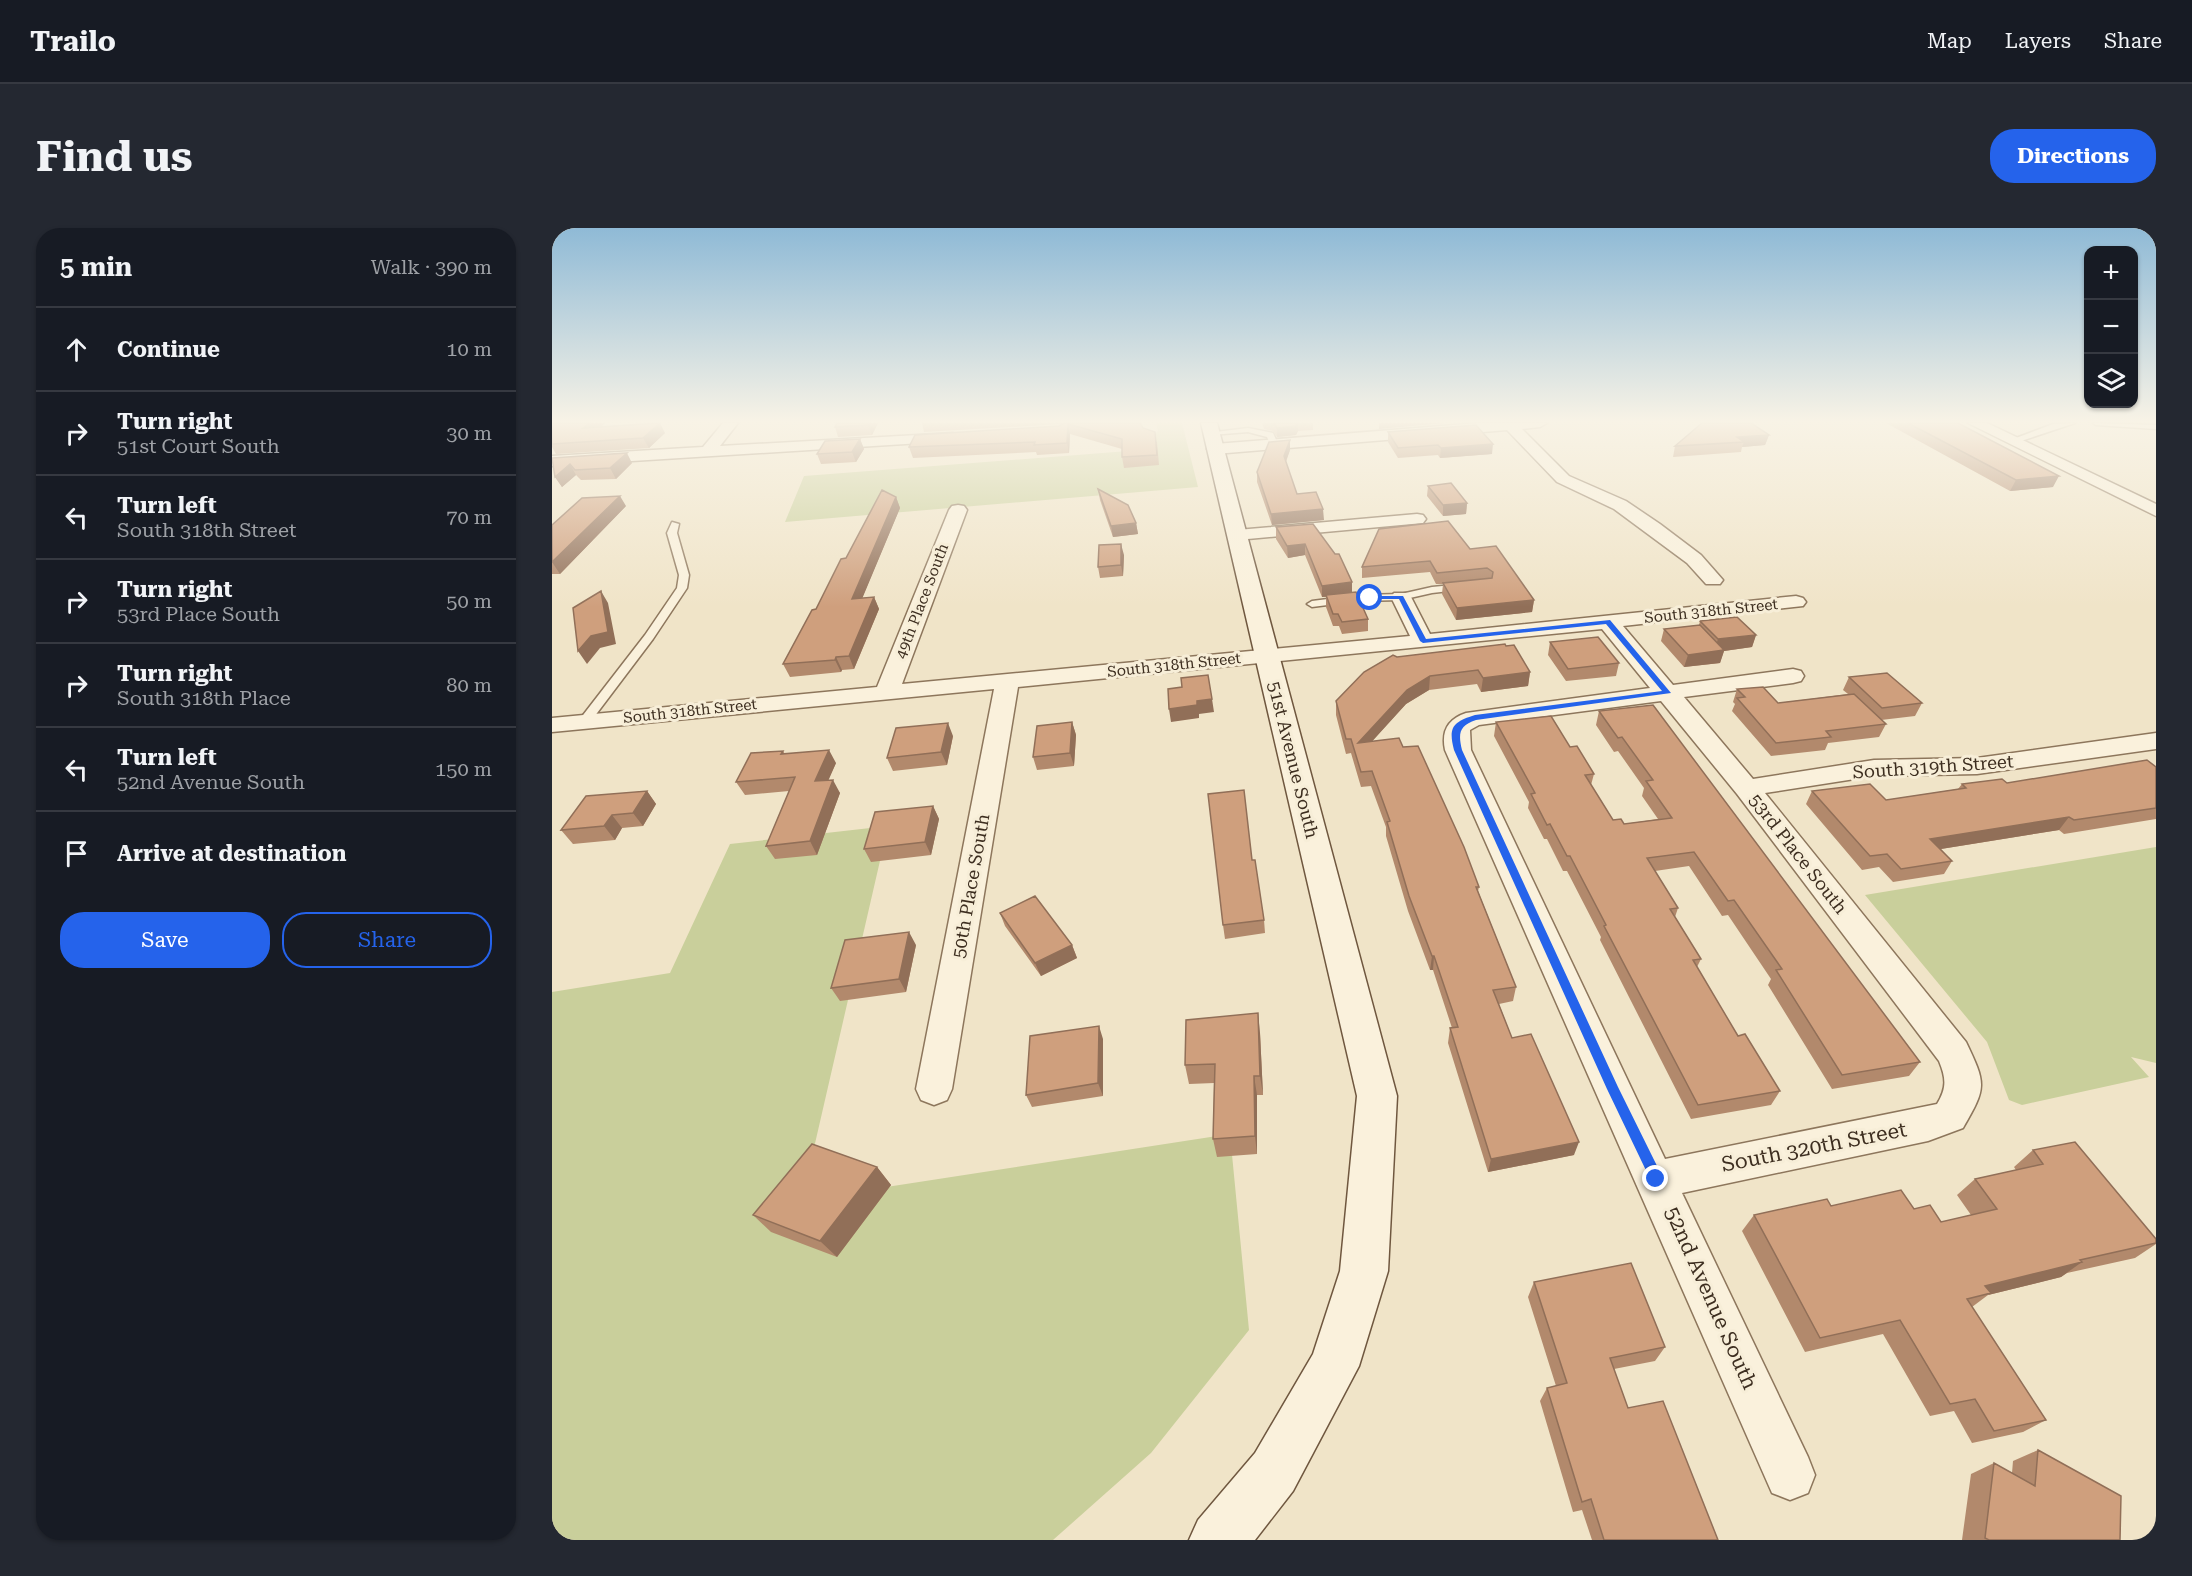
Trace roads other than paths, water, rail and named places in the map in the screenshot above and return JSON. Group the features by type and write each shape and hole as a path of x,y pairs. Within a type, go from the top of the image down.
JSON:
{"main road":[{"name":"51st Avenue South","path":"1218,1540 1274,1472 1334,1366 1364,1271 1377,1096 1224,484"}],"street":[{"path":"1574,484 1620,505 1654,528 1694,559 1713,580"},
{"path":"2101,484 2156,511"},
{"name":"49th Place South","path":"887,692 958,510"},
{"path":"1237,535 1417,519"},
{"path":"1401,597 1423,641"},
{"name":"South 318th Street","path":"552,725 1423,641 1796,602"},
{"name":"53rd Place South","path":"1608,622 1746,788 1953,1053 1964,1078 1961,1098"},
{"path":"1667,693 1793,676"},
{"name":"50th Place South","path":"934,1089 1007,682"},
{"name":"52nd Avenue South","path":"1667,693 1475,718 1461,722 1456,729 1455,737 1458,750 1790,1474"},
{"name":"South 319th Street","path":"1746,788 1874,768 1977,766 2156,741"},
{"name":"South 320th Street","path":"1656,1179 1928,1124 1950,1116 1961,1098"}],"lane":[{"path":"584,722 682,588 684,575 672,533 675,524"},
{"path":"1312,604 1359,598 1401,597 1432,590 1476,586"}]}
